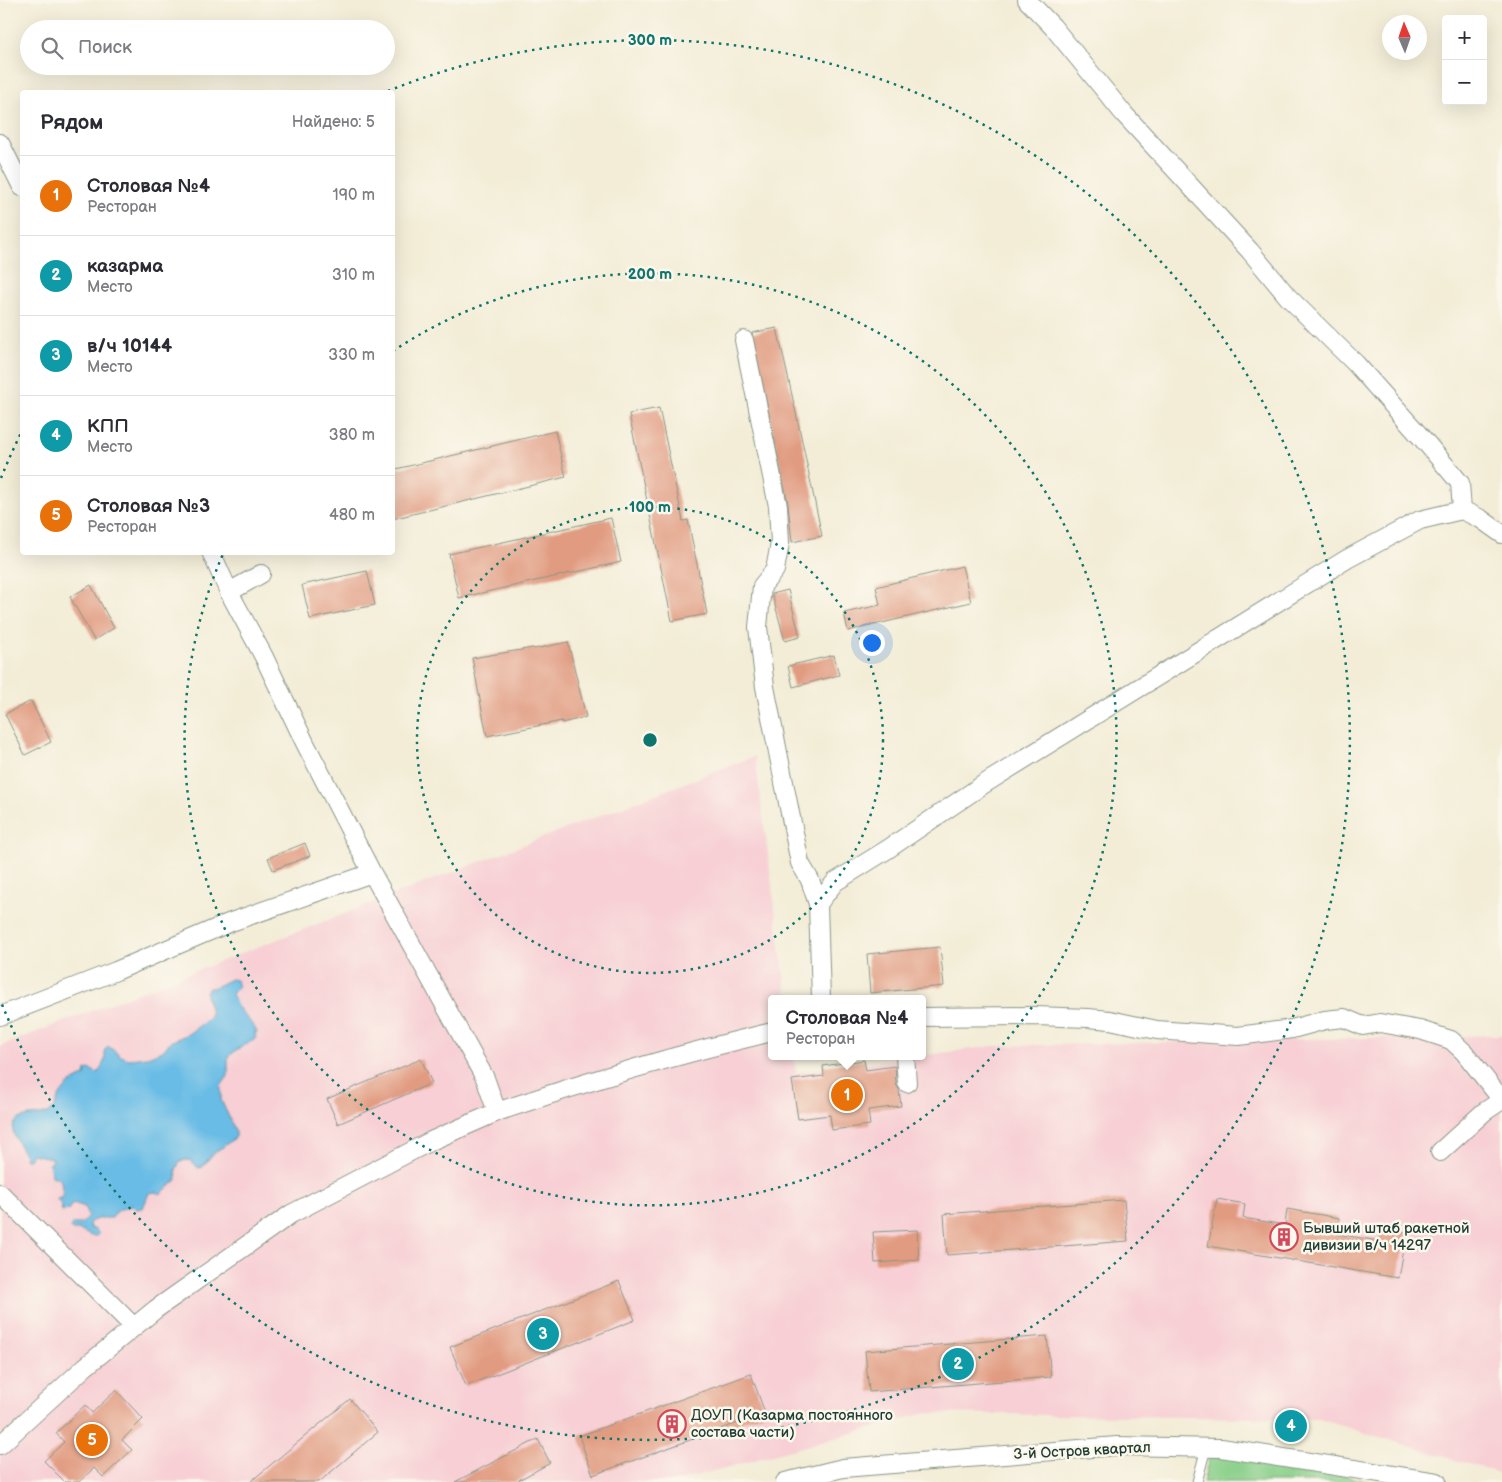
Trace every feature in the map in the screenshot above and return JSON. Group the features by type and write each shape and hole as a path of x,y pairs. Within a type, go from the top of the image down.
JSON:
{"street":[{"path":"1026,0 1053,27 1124,114 1250,251 1288,297 1356,364 1428,445 1460,483 1462,510"},
{"path":"0,143 20,183"},
{"path":"744,340 778,506 780,543 775,570 762,586 758,627 765,687 800,863 810,880 818,904 821,995"},
{"path":"818,904 835,882 888,849 984,784 1347,559 1420,520 1462,510 1502,534"},
{"path":"212,555 229,592 264,657 305,743 372,873 485,1078 497,1112"},
{"path":"229,592 261,574"},
{"path":"0,1016 116,972 231,922 372,873"},
{"path":"926,1017 1036,1016 1088,1018 1110,1020 1157,1030 1238,1036 1292,1029 1325,1020 1344,1018 1363,1026 1380,1023 1420,1030 1451,1040 1464,1052 1502,1100 1484,1112 1440,1152"},
{"path":"0,1446 85,1367 134,1327 291,1214 431,1141 497,1112 666,1058 768,1033"},
{"path":"905,1060 907,1083"},
{"path":"0,1193 134,1327"},
{"name":"3-й Остров квартал","path":"785,1482 843,1468 1117,1446 1206,1448 1238,1451 1437,1482"}],"lane":[{"path":"1197,1482 1206,1448"}],"shaded area":[{"path":"755,756 786,995 768,995 768,1060 794,1060 796,1073 891,1060 926,1060 926,1055 993,1046 1502,1035 1502,1474 1319,1419 926,1413 674,1482 0,1482 0,1046"}],"green space":[{"path":"1272,1456 1371,1482 1203,1482 1209,1458"}],"water":[{"path":"231,979 236,980 238,987 232,994 237,1006 257,1033 254,1033 256,1037 254,1040 236,1050 228,1058 228,1076 221,1086 221,1100 236,1132 236,1137 212,1155 202,1167 198,1168 188,1160 180,1162 176,1169 177,1180 160,1194 157,1192 149,1193 143,1208 127,1207 118,1211 112,1218 97,1219 89,1223 90,1228 96,1230 99,1234 97,1236 91,1236 79,1230 72,1230 70,1226 72,1224 81,1224 88,1217 85,1207 73,1203 68,1210 62,1212 61,1205 57,1199 63,1197 61,1181 51,1176 49,1165 53,1160 52,1158 31,1154 30,1159 26,1159 14,1134 13,1127 16,1122 25,1117 42,1115 51,1111 65,1089 76,1079 85,1076 86,1070 89,1069 98,1073 105,1060 105,1049 108,1046 121,1056 129,1059 147,1057 163,1051 170,1042 188,1034 210,1018 206,992 209,988 213,988"}],"building":[{"path":"777,328 822,536 792,542 788,504 752,333"},
{"path":"659,408 683,521 688,520 707,614 672,621 629,414"},
{"path":"555,431 566,477 395,518 395,469"},
{"path":"611,518 621,562 459,598 449,554"},
{"path":"962,566 971,602 848,631 844,613 880,605 876,587"},
{"path":"367,571 375,605 310,619 302,585"},
{"path":"91,585 114,628 94,640 70,597"},
{"path":"788,590 800,637 785,641 772,594"},
{"path":"568,642 586,717 487,736 472,658"},
{"path":"834,655 839,675 793,687 788,666"},
{"path":"31,701 51,742 25,755 5,714"},
{"path":"305,843 310,856 273,870 268,858"},
{"path":"940,947 944,986 870,993 867,954"},
{"path":"421,1059 432,1083 338,1124 327,1099"},
{"path":"864,1060 866,1070 895,1066 896,1084 899,1090 901,1106 868,1110 870,1125 832,1130 830,1115 798,1119 792,1080 824,1076 823,1066"},
{"name":"Бывший штаб ракетной дивизии в/ч 14297","path":"1217,1199 1245,1204 1243,1218 1285,1225 1287,1209 1339,1218 1337,1234 1379,1241 1381,1228 1406,1232 1398,1278 1208,1246"},
{"path":"1124,1200 1128,1241 947,1255 944,1214"},
{"path":"917,1230 919,1260 875,1263 873,1232"},
{"path":"619,1281 635,1320 466,1386 450,1347"},
{"path":"1047,1336 1051,1377 869,1392 865,1351"},
{"name":"ДОУП (Казарма постоянного состава части)","path":"751,1374 765,1413 593,1475 579,1436"},
{"path":"116,1390 143,1419 122,1440 132,1450 103,1477 94,1468 79,1482 65,1482 44,1461 64,1442 56,1433 85,1405 92,1413"},
{"path":"350,1399 378,1432 319,1482 250,1482"},
{"path":"1284,1417 1300,1420 1298,1435 1282,1432"},
{"path":"538,1439 550,1463 515,1482 455,1482"}],"place":[{"name":"Столовая №4","path":"847,1095"},
{"name":"Бывший штаб ракетной дивизии в/ч 14297","path":"1284,1237"},
{"name":"в/ч 10144","path":"543,1334"},
{"name":"казарма","path":"958,1364"},
{"name":"ДОУП (Казарма постоянного состава части)","path":"672,1424"},
{"name":"КПП","path":"1291,1426"},
{"name":"Столовая №3","path":"92,1440"}]}
